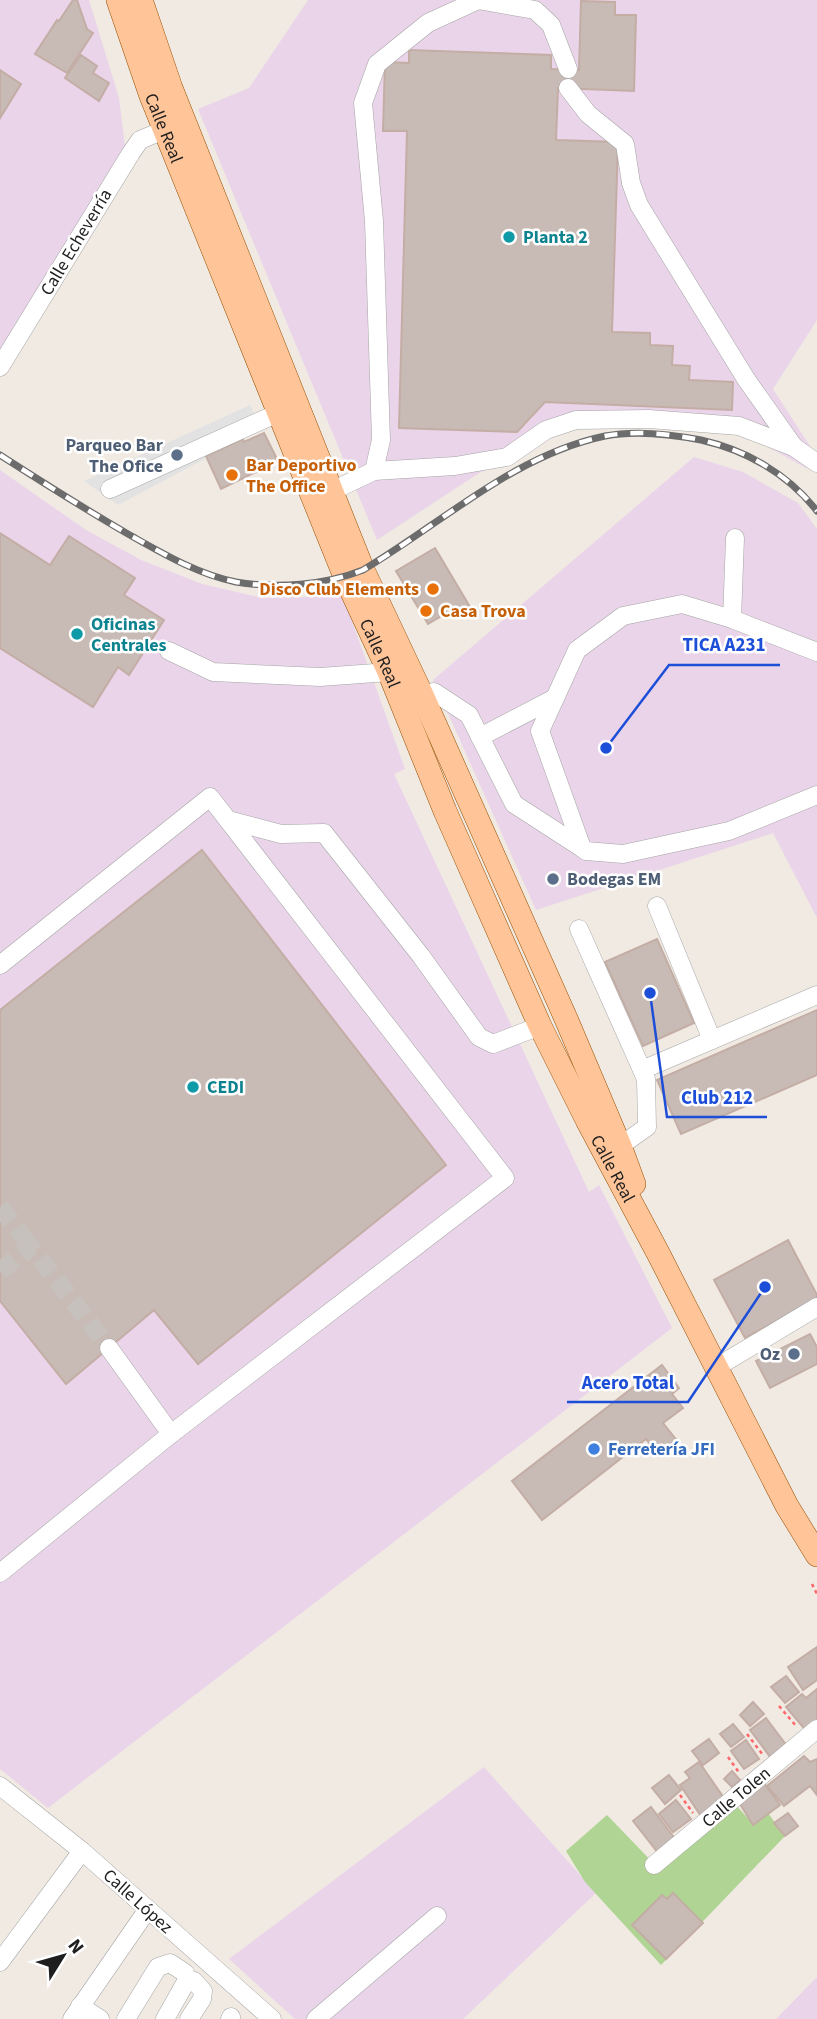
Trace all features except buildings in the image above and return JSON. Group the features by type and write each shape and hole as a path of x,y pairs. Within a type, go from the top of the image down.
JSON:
{"main road":[{"name":"Calle Real","path":"118,0 164,130 181,150 197,180 289,409 332,491 363,570 422,695 590,1076 620,1146 658,1253"},
{"name":"Calle Real","path":"141,0 289,409 345,577 389,672 445,811 540,1026 587,1121 658,1253 787,1506 817,1555"},
{"path":"164,130 171,88"},
{"path":"541,963 543,989 540,1026 555,1035 590,1076"}],"street":[{"path":"374,471 381,440 374,221 363,103 377,64 428,23 478,0 535,10 551,25 568,69"},
{"path":"568,88 588,114 625,144 631,183 639,205 746,379 794,447"},
{"name":"Calle Echeverría","path":"0,367 131,153 141,139 164,130"},
{"path":"110,489 289,409"},
{"path":"332,491 374,471 455,466 507,457 546,430 576,420 649,419 739,426 794,447 817,463"},
{"path":"732,619 735,538"},
{"path":"582,848 540,731 577,650 623,616 682,604 732,619 817,652"},
{"path":"169,651 213,672 320,677 389,672"},
{"path":"422,695 434,692 469,715 513,804 586,851 623,854 729,831 817,794"},
{"path":"480,737 555,698"},
{"path":"0,965 210,797 505,1178 171,1434 0,1573"},
{"path":"228,820 281,834 324,833 421,956 479,1037 485,1041 493,1044 540,1026"},
{"path":"657,906 712,1040"},
{"path":"579,929 646,1079 647,1127 620,1146"},
{"path":"642,1070 817,996"},
{"path":"715,1368 817,1307"},
{"path":"109,1348 171,1434"},
{"name":"Calle Tolen","path":"654,1865 811,1732"},
{"name":"Calle López","path":"0,1786 82,1851 268,2017"},
{"path":"0,1962 82,1851"},
{"path":"100,2019 76,2013 148,1909"},
{"path":"316,2019 437,1916"},
{"path":"126,2019 158,1967 170,1963 185,1973 187,1980 164,2019"},
{"path":"187,1980 194,1981 203,1991 202,1999 189,2019"}],"path":[{"path":"812,1584 817,1594"},
{"path":"779,1706 811,1732"},
{"path":"747,1734 769,1764"},
{"path":"728,1757 746,1782"},
{"path":"680,1795 699,1821"}],"shaded area":[{"path":"0,0 89,0 119,98 125,146 0,350"},
{"path":"308,0 817,0 817,320 773,389 817,457 817,465 806,468 747,435 679,424 581,426 549,435 476,475 377,540 198,109 249,88"},
{"name":"Parqueo Bar The Ofice","path":"250,405 261,429 118,505 84,481"},
{"path":"694,457 743,472 798,503 817,529 817,918 773,833 536,910 433,680"},
{"path":"0,470 86,530 141,560 202,584 263,598 343,596 405,769 394,774 589,1192 599,1185 672,1328 48,1808 0,1769"},
{"path":"484,1767 596,1893 463,2019 295,2019 229,1959"},
{"path":"817,1977 817,2019 776,2019"}],"green space":[{"path":"736,1805 753,1824 768,1813 785,1836 661,1965 585,1882 566,1851 607,1815 659,1869"}],"tunnel":[{"path":"0,1207 31,1247"},
{"path":"0,1271 31,1247 109,1348"}],"railway":[{"path":"0,455 96,515 167,555 207,574 252,584 317,582 363,570 479,493 540,458 572,445 617,434 653,433 677,436 734,450 779,475 817,511"}],"place":[{"name":"Planta 2","path":"509,237"},
{"name":"Parqueo Bar The Ofice","path":"177,455"},
{"name":"Bar Deportivo The Office","path":"232,475"},
{"name":"Disco Club Elements","path":"433,589"},
{"name":"Casa Trova","path":"426,611"},
{"name":"Oficinas Centrales","path":"77,634"},
{"name":"TICA A231","path":"606,748"},
{"name":"Bodegas EM","path":"553,879"},
{"name":"Club 212","path":"650,993"},
{"name":"CEDI","path":"193,1087"},
{"name":"Acero Total","path":"765,1287"},
{"name":"Oz","path":"794,1354"},
{"name":"Ferretería JFI","path":"594,1449"}]}
